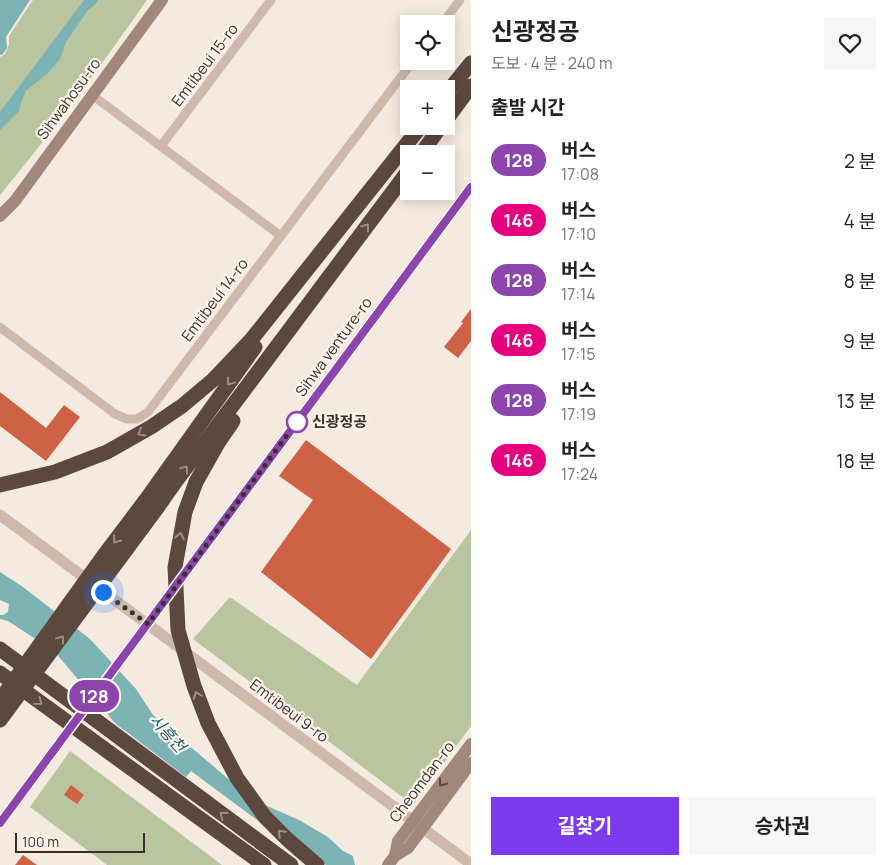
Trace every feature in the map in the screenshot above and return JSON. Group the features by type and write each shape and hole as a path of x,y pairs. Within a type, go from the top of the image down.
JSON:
{"highway":[{"path":"455,83 471,63"},
{"path":"455,108 471,86"},
{"path":"0,485 55,472 107,452 151,428 182,406 213,380 251,340 400,154"},
{"path":"0,720 151,505 286,305 400,154"},
{"path":"0,700 105,554 182,473 400,182"},
{"path":"318,865 265,818 237,778 208,723 194,686 178,630 175,567 185,512 196,482 218,442 337,266"},
{"path":"0,650 291,865"},
{"path":"3,676 264,865"}],"main road":[{"name":"Sihwahosu-ro","path":"0,216 15,201 162,0"},
{"name":"Cheomdan-ro","path":"418,825 471,744"},
{"name":"Cheomdan-ro","path":"391,860 471,763"}],"street":[{"name":"Emtibeui 15-ro","path":"161,146 271,0"},
{"path":"449,15 460,0"},
{"name":"Emtibeui 14-ro","path":"0,327 116,414 127,419 137,419 148,412 406,70"},
{"path":"92,95 281,236"},
{"name":"Sihwa venture-ro","path":"0,823 471,187"},
{"name":"Emtibeui 9-ro","path":"0,515 471,864"}],"green space":[{"path":"33,0 147,0 112,50 0,195 0,57 5,54 9,45 9,36"},
{"path":"471,530 471,726 413,805 193,639 230,597 357,685"},
{"path":"70,751 222,865 107,865 30,807"}],"water":[{"path":"0,0 30,0 6,37 7,48 0,55"},
{"path":"84,0 98,0 88,10 66,42 60,59 48,73 26,91 19,111 0,130 0,112"},
{"name":"시흥천","path":"0,572 23,587 90,639 136,689 153,715 226,777 258,802 299,820 328,837 343,851 353,856 355,865 320,865 143,756 54,651 8,621 0,619 0,615 8,612 9,604 0,600"}],"pier":[{"path":"107,717 186,777 191,771 269,829 326,865 316,865 311,860 251,838 141,758"}],"building":[{"path":"471,309 471,341 458,358 444,347 463,323 461,322"},
{"path":"0,392 46,428 64,405 80,417 46,461 0,426"},
{"name":"신광정공","path":"306,440 451,549 371,659 261,572 313,500 279,476"},
{"path":"71,785 84,795 77,804 64,795"},
{"path":"23,855 37,865 15,865"}],"bus line":[{"name":"128","path":"0,823 471,187"}],"place":[{"name":"신광정공","path":"297,422"}],"route":[{"path":"103,592 148,624 299,419 297,422"}]}
